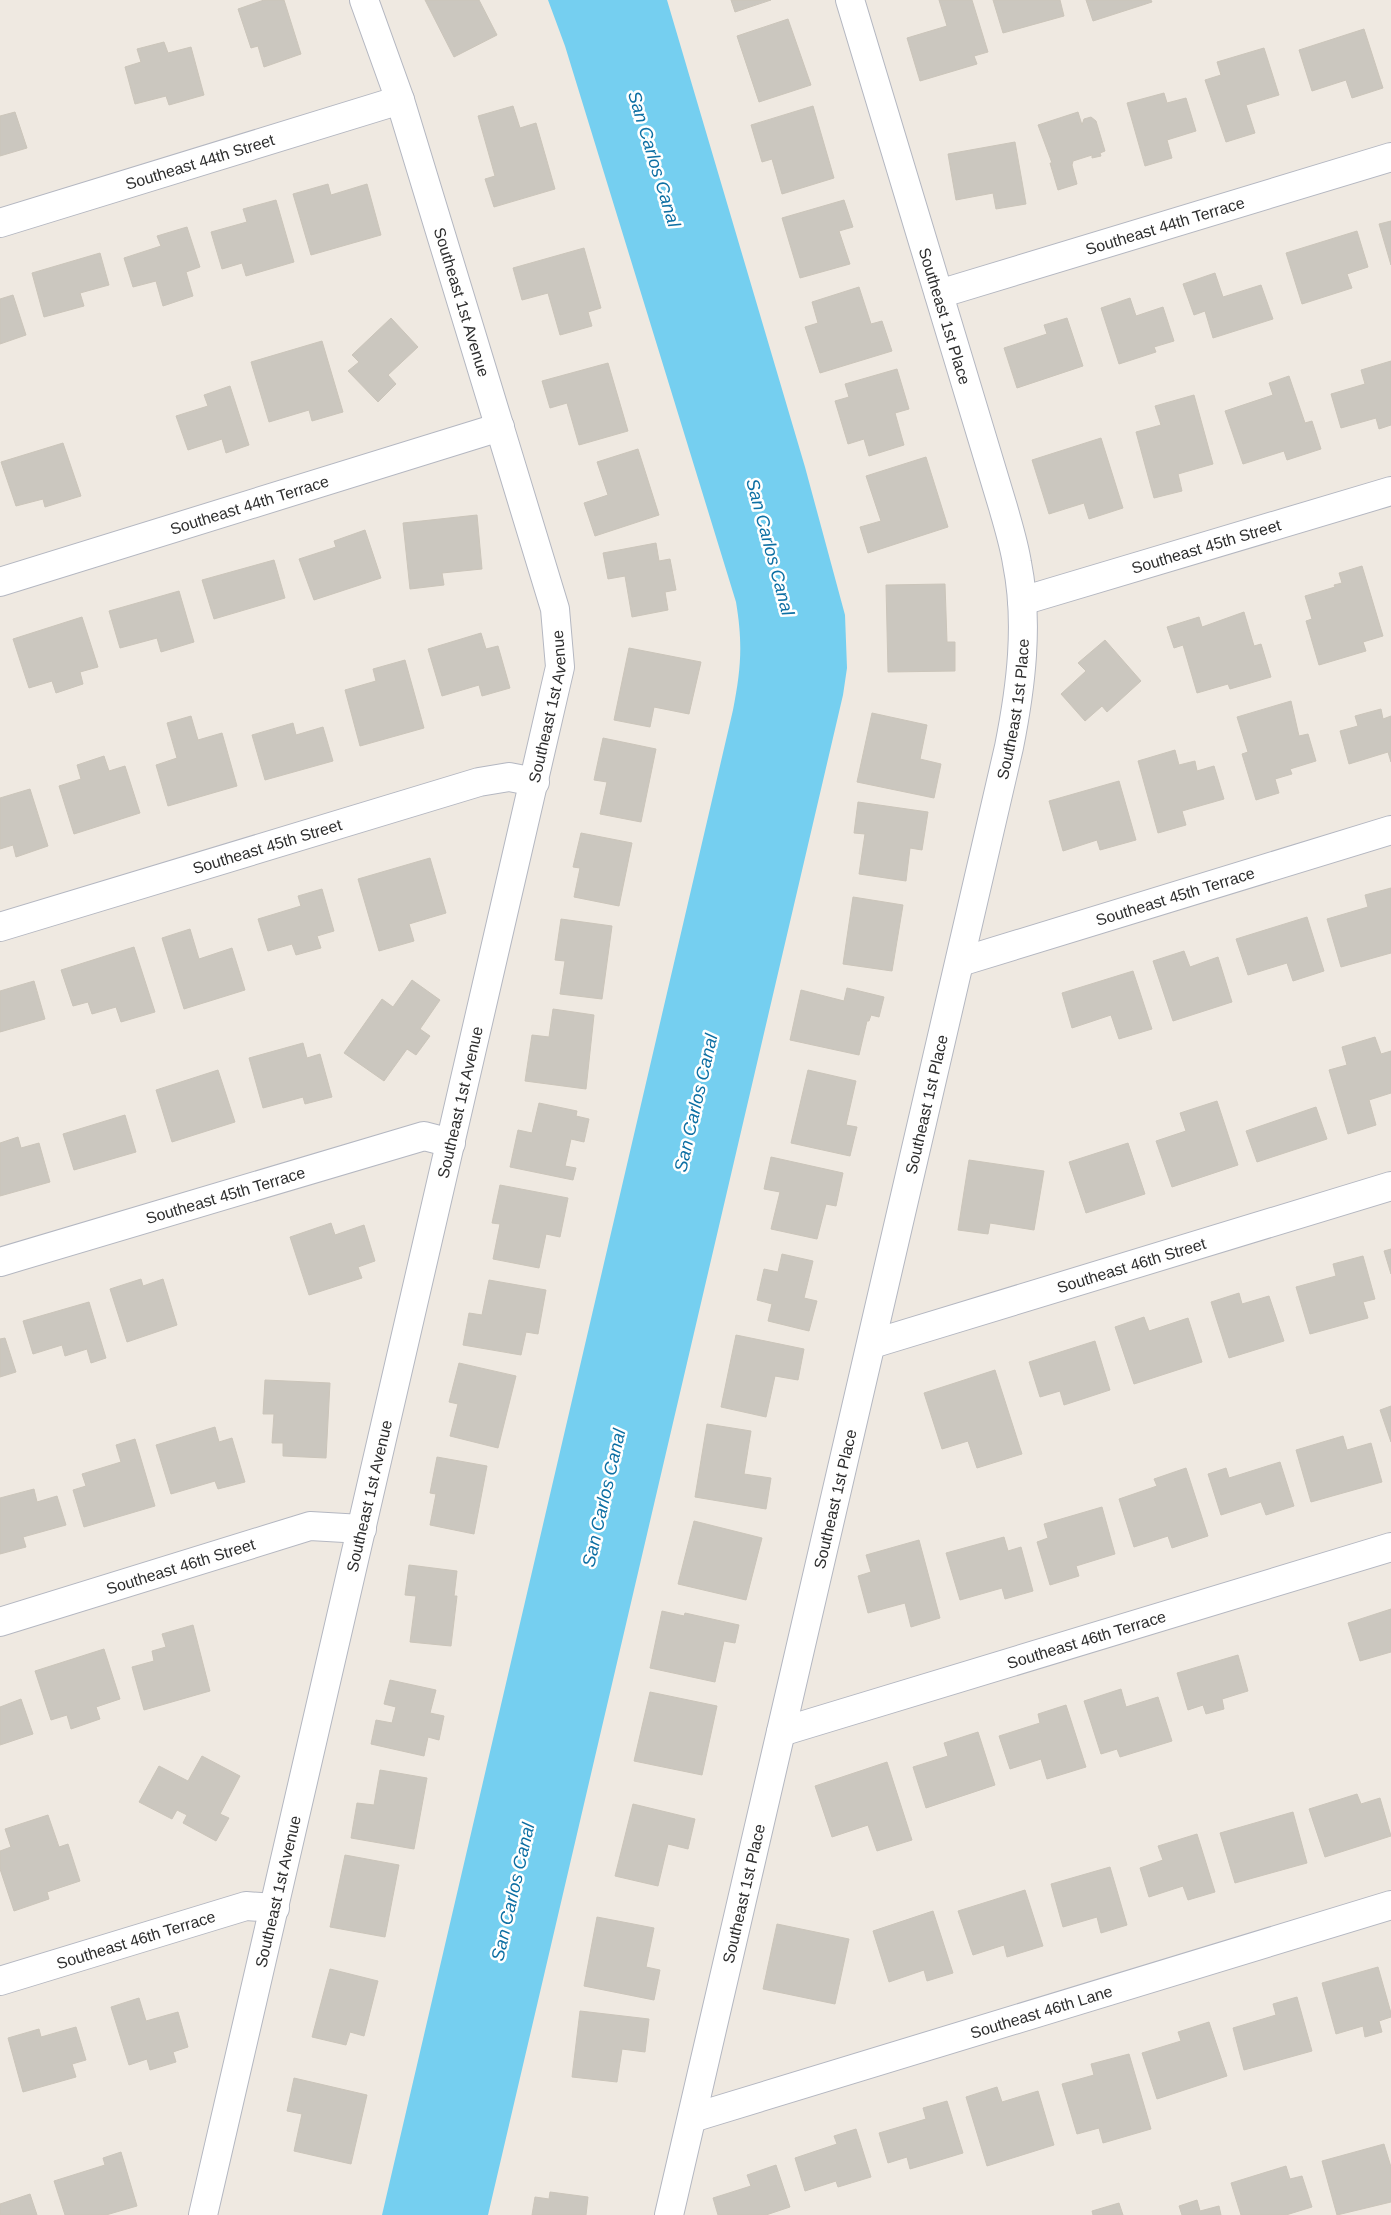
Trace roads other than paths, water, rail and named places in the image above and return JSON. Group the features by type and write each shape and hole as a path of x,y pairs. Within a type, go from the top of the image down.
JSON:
{"street":[{"name":"Southeast 1st Avenue","path":"203,2215 452,1143 560,667 559,637 555,609 388,60 364,0"},
{"name":"Southeast 1st Place","path":"669,2215 1016,715 1022,650 1022,602 1017,563 1003,507 850,0"},
{"name":"Southeast 44th Street","path":"0,223 400,100"},
{"name":"Southeast 44th Terrace","path":"939,294 1391,157"},
{"name":"Southeast 44th Terrace","path":"0,582 500,427"},
{"name":"Southeast 45th Street","path":"1022,602 1391,491"},
{"name":"Southeast 45th Street","path":"0,926 479,782 509,777 535,782"},
{"name":"Southeast 45th Terrace","path":"960,962 1391,830"},
{"name":"Southeast 45th Terrace","path":"0,1262 424,1136 452,1143"},
{"name":"Southeast 46th Street","path":"872,1344 1391,1186"},
{"name":"Southeast 46th Street","path":"0,1622 310,1526 362,1529"},
{"name":"Southeast 46th Terrace","path":"781,1732 1391,1547"},
{"name":"Southeast 46th Terrace","path":"0,1981 246,1906 275,1908"},
{"name":"Southeast 46th Lane","path":"692,2118 1391,1906"}],"water":[{"name":"San Carlos Canal","path":"548,0 667,0 805,467 845,615 847,668 843,695 488,2215 382,2215 733,710 739,669 740,631 736,602 565,46"}]}
